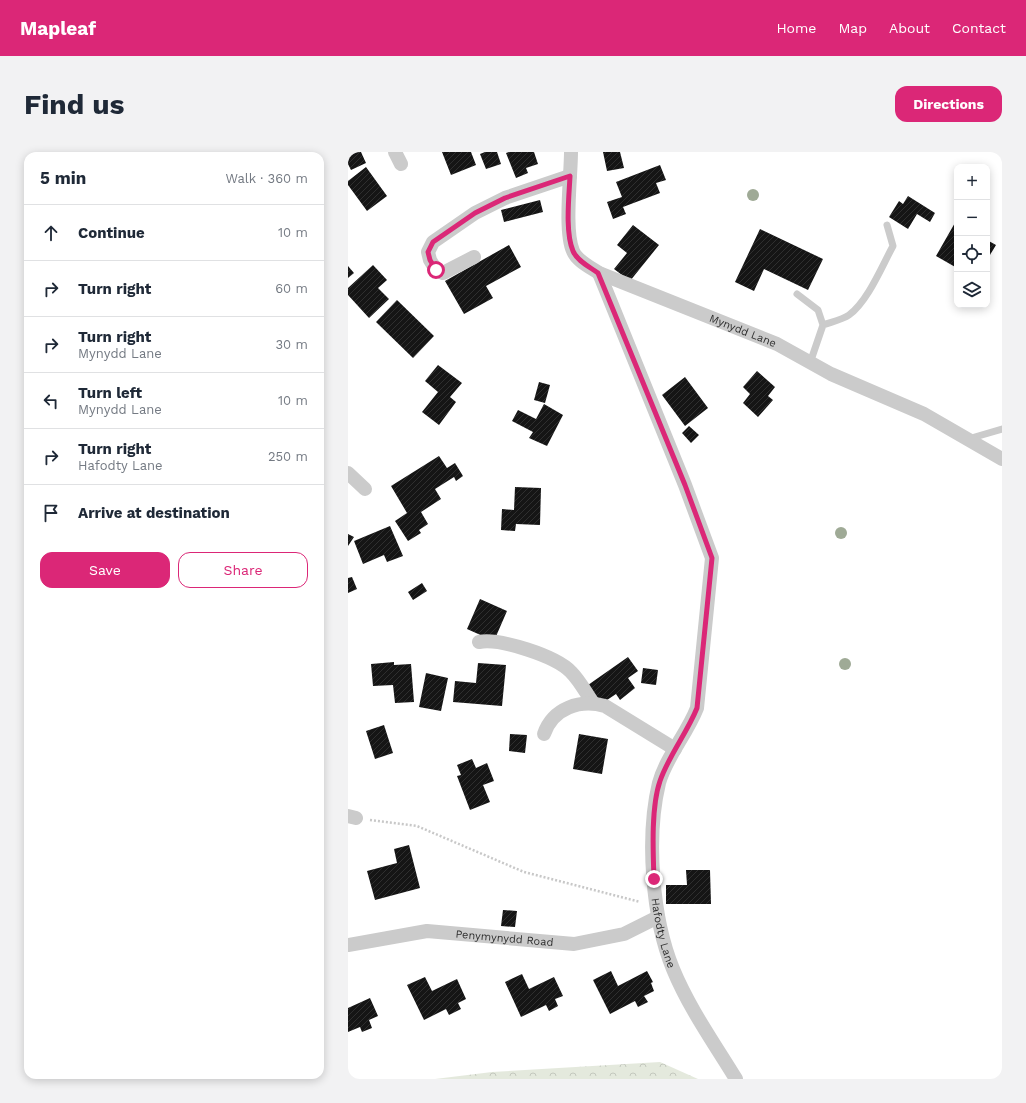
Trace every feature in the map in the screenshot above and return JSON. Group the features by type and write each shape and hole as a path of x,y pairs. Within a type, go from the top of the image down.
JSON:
{"street":[{"name":"Mynydd Lane","path":"570,152 569,218 573,251 583,263 598,273 777,344 831,374 924,414 1002,458"},
{"path":"474,257 443,273 436,270 430,260 428,252 433,242 475,213 505,198 570,176"},
{"name":"Hafodty Lane","path":"598,273 685,485 712,558 697,708 690,726 675,749 660,782 656,802 653,844 657,911 673,968 694,1010 736,1079"},
{"path":"348,473 365,489"},
{"path":"479,642 499,642 559,663 571,672 592,703"},
{"path":"544,734 552,718 561,712 572,705 592,703 604,706 675,749"},
{"name":"Penymynydd Road","path":"348,945 427,931 574,944 624,934 657,911"}],"lane":[{"path":"823,325 848,316 855,310 869,290 893,246 887,225"},
{"path":"797,294 818,310 823,325 810,363"},
{"path":"968,439 1002,429"}],"path":[{"path":"352,817 418,826 524,872 657,911"}],"green space":[{"path":"660,1062 698,1079 435,1079 492,1072"}],"building":[{"path":"348,152 361,152 366,163 351,170 348,164"},
{"path":"442,152 471,152 476,165 451,175"},
{"path":"485,152 497,152 501,164 486,169 480,154"},
{"path":"534,152 538,164 526,168 528,173 516,178 506,153"},
{"path":"603,152 620,152 624,168 607,171"},
{"path":"660,165 666,180 656,183 660,193 623,207 626,214 613,219 607,202 622,197 616,182"},
{"path":"366,167 387,196 367,211 348,185 348,181"},
{"path":"908,196 935,213 930,222 917,214 908,229 889,217 899,201 903,204"},
{"path":"540,200 543,212 504,222 501,210"},
{"path":"954,224 954,266 936,256"},
{"path":"633,225 659,245 630,281 614,269 627,253 617,245"},
{"path":"760,229 823,259 808,290 764,269 754,291 735,282"},
{"path":"990,242 996,245 990,255"},
{"path":"509,245 521,267 486,286 493,298 464,314 445,281"},
{"path":"373,265 387,280 378,288 389,299 369,318 348,295 348,288"},
{"path":"348,266 354,273 348,278"},
{"path":"397,300 434,336 413,358 376,322"},
{"path":"438,365 462,383 450,397 456,402 439,425 422,412 438,392 425,381"},
{"path":"757,371 775,387 768,396 773,400 758,417 743,403 750,394 743,387"},
{"path":"685,377 708,408 685,426 662,395"},
{"path":"539,382 550,385 545,403 534,400"},
{"path":"544,404 563,415 547,446 529,438 533,432 512,421 518,410 536,419"},
{"path":"689,426 699,435 691,443 682,433"},
{"path":"439,456 447,468 455,463 463,476 456,481 454,477 435,489 441,499 421,512 428,524 419,530 421,533 408,541 395,521 407,513 391,486"},
{"path":"515,487 541,488 540,525 516,524 515,531 501,530 502,509 514,510"},
{"path":"390,526 403,556 387,562 384,555 363,564 354,541"},
{"path":"348,534 354,537 348,546"},
{"path":"352,577 357,589 348,593 348,578"},
{"path":"422,583 427,591 413,600 408,592"},
{"path":"480,599 507,611 494,641 467,629"},
{"path":"628,657 638,671 628,678 635,688 620,700 616,694 601,704 588,685"},
{"path":"394,662 394,665 411,664 414,702 395,703 393,685 373,686 371,664"},
{"path":"478,663 506,665 502,706 453,702 455,681 476,683"},
{"path":"643,668 658,670 656,685 641,683"},
{"path":"426,673 448,678 441,711 419,707"},
{"path":"384,725 393,753 375,759 366,731"},
{"path":"510,734 527,735 525,753 509,751"},
{"path":"579,734 608,739 602,774 573,769"},
{"path":"472,759 476,768 487,763 494,781 483,785 490,802 470,810 457,776 461,775 457,765"},
{"path":"409,845 420,888 375,900 367,871 397,863 394,849"},
{"path":"686,870 710,870 711,904 666,904 666,885 687,885"},
{"path":"503,910 517,911 515,927 501,926"},
{"path":"611,971 618,986 647,971 653,982 651,983 654,991 644,996 648,1002 638,1007 635,1001 610,1014 593,980"},
{"path":"522,974 529,989 554,977 563,996 555,999 558,1006 549,1011 546,1005 521,1017 505,982"},
{"path":"425,977 432,991 457,979 466,999 458,1003 461,1009 449,1015 446,1009 424,1020 407,985"},
{"path":"370,998 378,1016 369,1020 372,1028 362,1032 360,1027 348,1032 348,1008"}],"route":[{"path":"436,270 430,260 428,252 433,242 475,213 505,198 570,176 569,218 573,251 583,263 598,273 685,485 712,558 697,708 690,726 672,754 660,782 656,802 653,844 654,879"}]}
